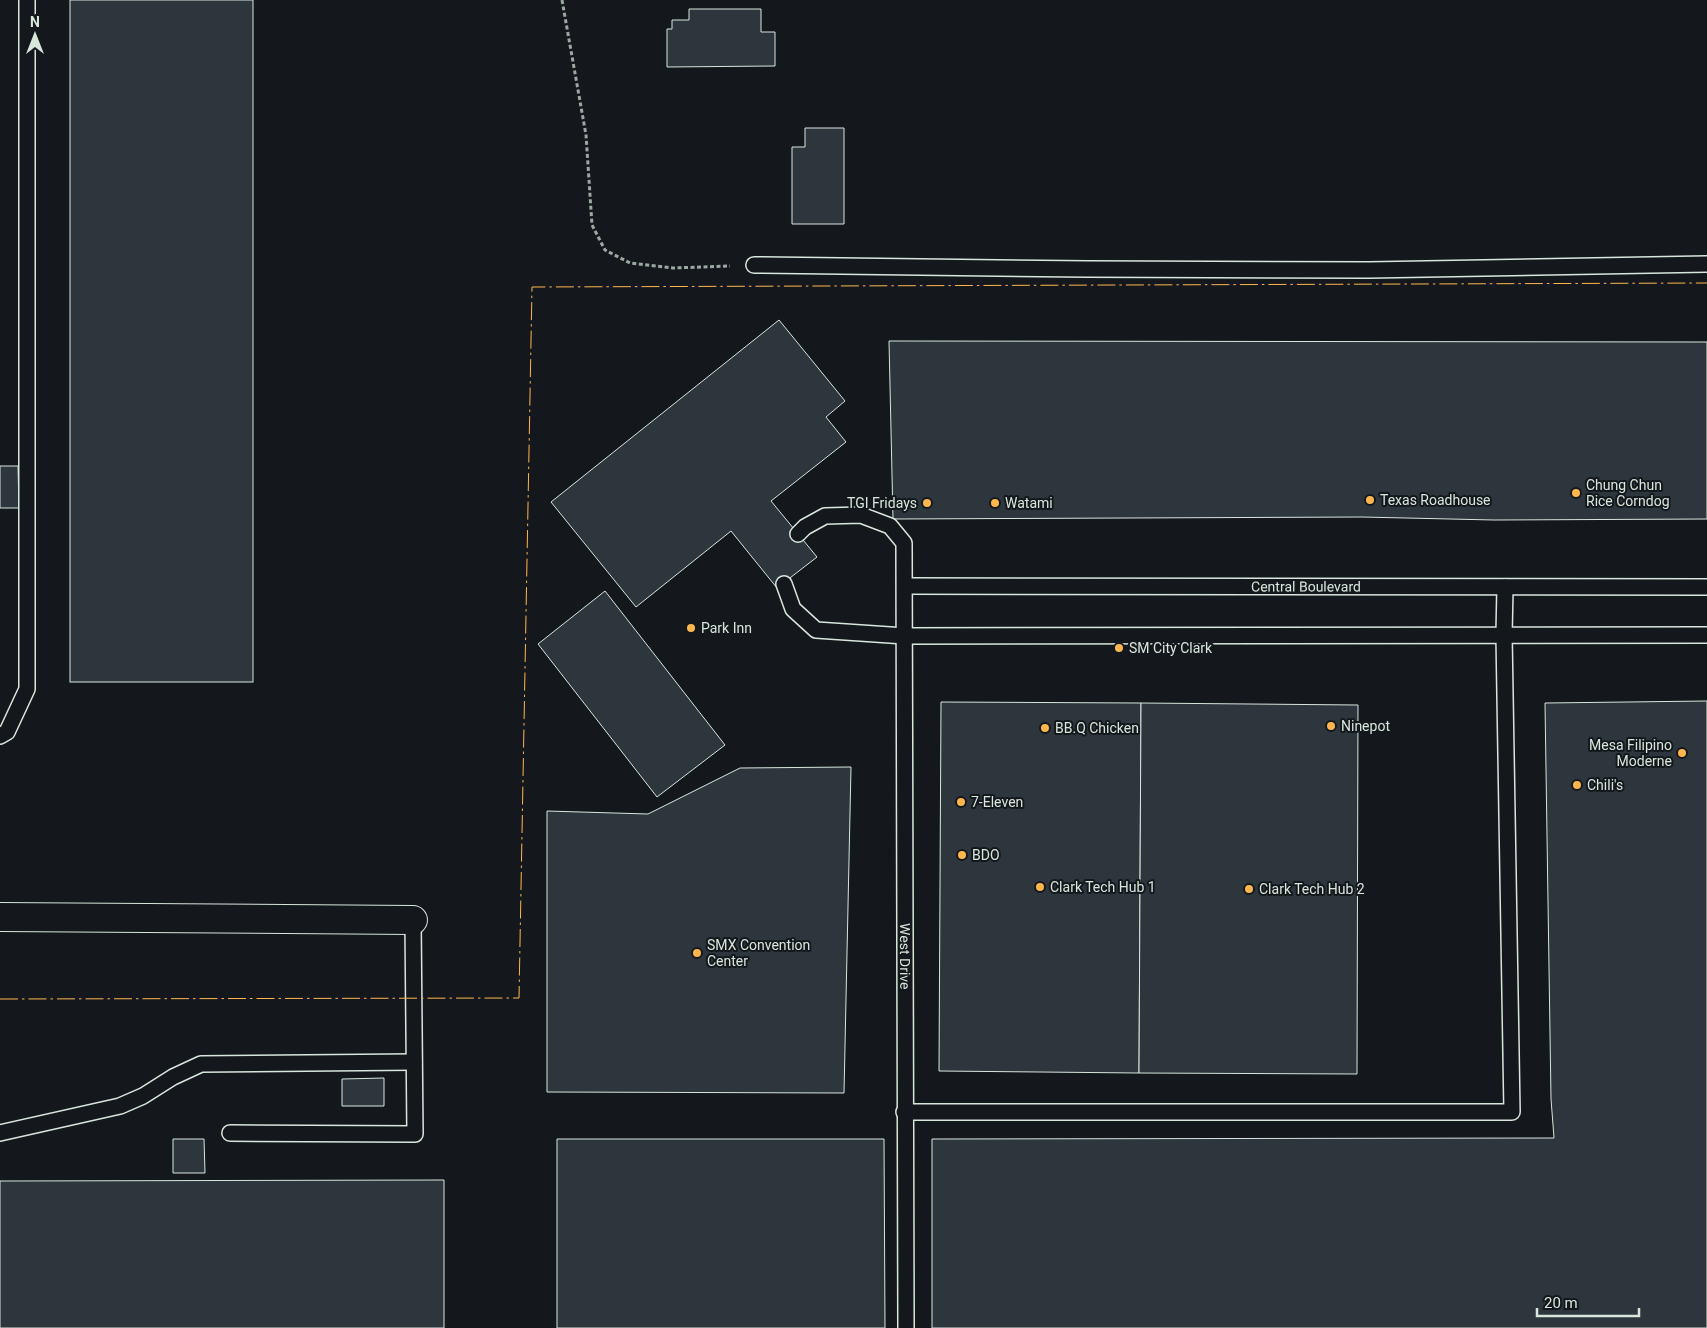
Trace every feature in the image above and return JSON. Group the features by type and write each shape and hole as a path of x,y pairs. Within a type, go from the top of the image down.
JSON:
{"street":[{"path":"0,917 413,920"}],"lane":[{"path":"0,736 7,732 27,689 27,0"},
{"path":"754,265 1369,270 1707,264"},
{"name":"West Drive","path":"798,534 805,527 825,516 861,515 890,526 904,543 906,1328"},
{"path":"784,584 793,609 816,630 905,636 1707,635"},
{"name":"Central Boulevard","path":"905,586 1707,587"},
{"path":"904,1112 1512,1112 1504,635 1505,587"},
{"path":"230,1133 415,1134 413,920"},
{"path":"0,1133 120,1106 143,1096 173,1077 201,1064 414,1062"}],"path":[{"path":"562,0 586,135 592,225 605,250 630,263 673,268 754,265"}],"building":[{"path":"70,0 253,0 253,682 70,682"},
{"path":"689,9 761,9 761,32 775,32 775,66 667,67 667,29 672,29 672,20 689,20"},
{"path":"805,128 844,128 844,224 792,224 792,147 805,147"},
{"path":"779,320 845,401 826,417 846,442 771,501 817,557 777,588 731,531 636,607 551,502"},
{"path":"889,341 1707,342 1707,519 1494,520 1362,517 893,519"},
{"path":"0,466 18,466 19,508 0,508"},
{"path":"605,591 725,745 657,797 538,644"},
{"path":"1707,701 1707,1328 932,1328 932,1139 1554,1138 1551,1099 1545,703"},
{"name":"Clark Tech Hub 1","path":"941,702 1141,703 1139,1073 939,1071"},
{"name":"Clark Tech Hub 2","path":"1141,703 1358,705 1357,1074 1139,1073"},
{"name":"SMX Convention Center","path":"851,767 844,1093 547,1092 547,811 648,814 740,768"},
{"path":"384,1078 384,1106 342,1106 342,1079"},
{"path":"173,1139 204,1139 205,1173 173,1173"},
{"path":"557,1139 884,1139 885,1328 557,1328"},
{"path":"444,1180 444,1328 0,1328 0,1181"}],"power":[{"path":"0,999 519,998 532,287 1707,283"}],"place":[{"name":"Chung Chun Rice Corndog","path":"1576,493"},
{"name":"Texas Roadhouse","path":"1370,500"},
{"name":"TGI Fridays","path":"927,503"},
{"name":"Watami","path":"995,503"},
{"name":"Park Inn","path":"691,628"},
{"name":"SM City Clark","path":"1119,648"},
{"name":"Ninepot","path":"1331,726"},
{"name":"BB.Q Chicken","path":"1045,728"},
{"name":"Mesa Filipino Moderne","path":"1682,753"},
{"name":"Chili's","path":"1577,785"},
{"name":"7-Eleven","path":"961,802"},
{"name":"BDO","path":"962,855"},
{"name":"Clark Tech Hub 1","path":"1040,887"},
{"name":"Clark Tech Hub 2","path":"1249,889"},
{"name":"SMX Convention Center","path":"697,953"}]}
